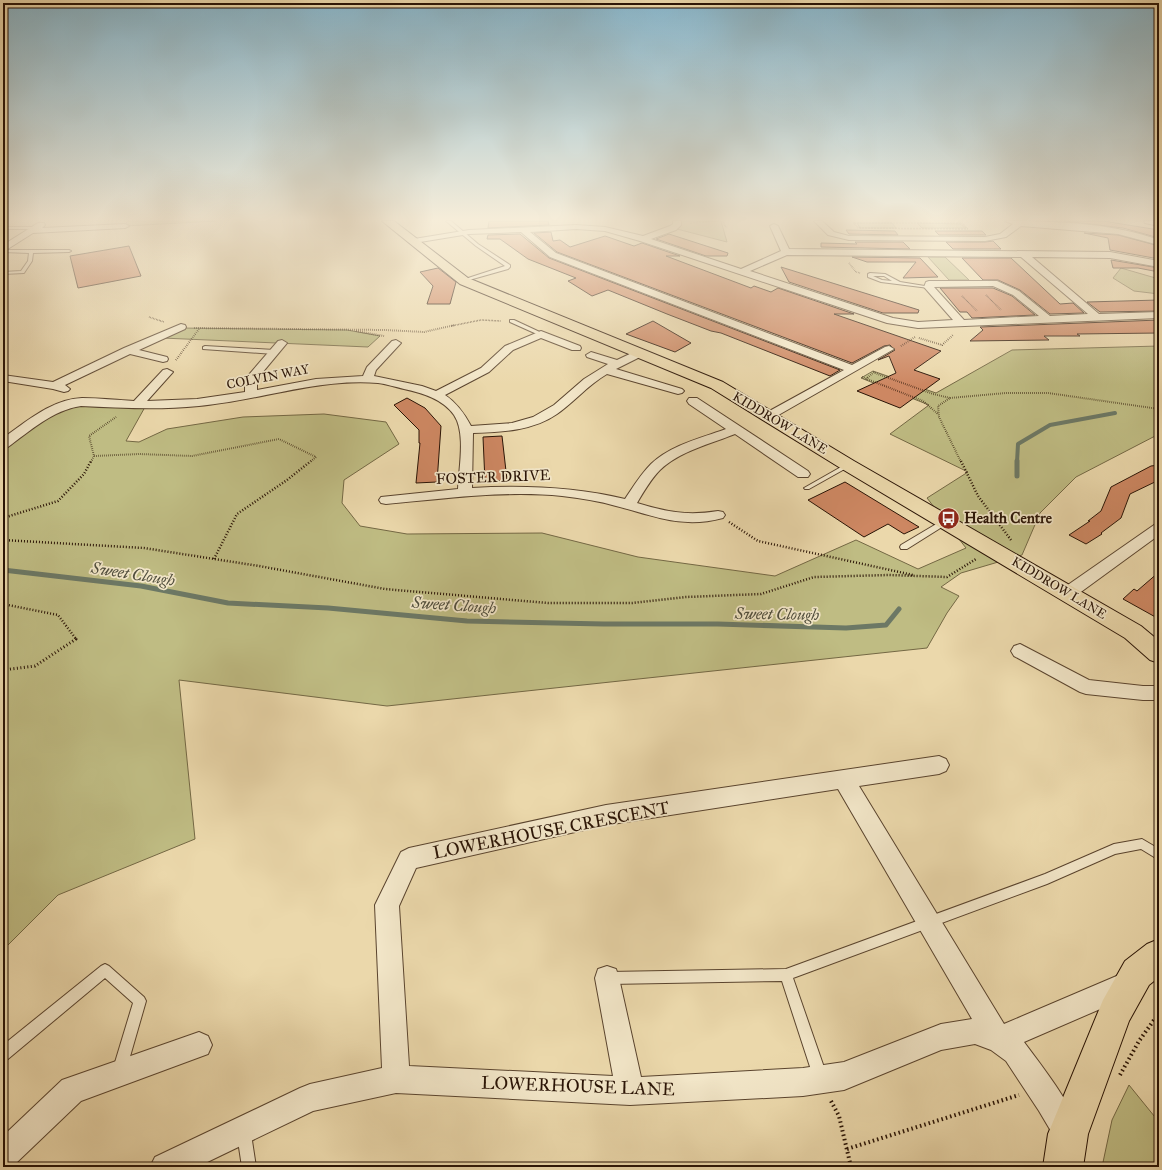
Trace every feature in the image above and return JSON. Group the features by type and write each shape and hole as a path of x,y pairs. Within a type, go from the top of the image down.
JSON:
{"main road":[{"name":"KIDDROW LANE","path":"457,276 464,281 717,385 848,465 1133,632 1159,654"},
{"path":"1065,1151 1115,1012 1137,973 1159,956"}],"street":[{"path":"607,276 853,369"},
{"path":"752,276 891,321 918,324 962,324 1047,318 1159,315"},
{"path":"1049,276 1098,316"},
{"path":"962,324 929,287 929,284 994,283 1016,292 1047,318"},
{"path":"55,386 128,350 180,327"},
{"path":"436,395 485,370 509,348 541,334 576,348"},
{"path":"251,395 251,378 282,343"},
{"path":"367,379 371,369 396,343"},
{"path":"128,350 163,359"},
{"path":"768,417 889,350"},
{"path":"464,493 468,430 518,425 538,420 552,413 567,402 586,382 640,353"},
{"path":"591,355 612,367 678,391"},
{"path":"137,405 167,372"},
{"path":"3,378 55,386 64,389 69,404"},
{"name":"COLVIN WAY","path":"3,444 44,415 69,404 91,402 137,405 197,402 251,395 316,382 367,379 398,383 422,389 436,395 449,403 460,414 468,430"},
{"path":"693,401 734,430 803,474"},
{"path":"629,505 649,475 665,459 734,430"},
{"name":"FOSTER DRIVE","path":"386,500 464,493 556,491 600,498 671,518 703,518 718,515"},
{"path":"1068,593 1159,528"},
{"path":"1020,651 1086,687 1143,693 1159,693"},
{"name":"LOWERHOUSE CRESCENT","path":"396,1079 387,904 409,859 606,815 940,765"},
{"path":"844,780 998,1040 1132,982"},
{"path":"607,978 630,1091"},
{"name":"LOWERHOUSE LANE","path":"166,1167 310,1098 396,1079 630,1091 692,1089 821,1079 844,1076 941,1037 975,1031 998,1040 1015,1052 1040,1088 1065,1151"},
{"path":"3,1156 72,1090 199,1045"}],"lane":[{"path":"464,281 481,276"},
{"path":"886,276 899,283 929,287"},
{"path":"512,321 541,334"},
{"path":"205,348 274,352"},
{"path":"807,488 848,465"},
{"path":"904,547 946,522"},
{"path":"607,978 786,974 1047,879 1114,849 1142,844 1159,855"},
{"path":"3,1054 105,970 140,1001 118,1074"},
{"path":"786,974 821,1079"},
{"path":"244,1130 249,1167"}],"path":[{"path":"950,283 981,316"},
{"path":"974,283 1006,315"},
{"path":"149,317 180,327 424,332 481,320 512,321"},
{"path":"167,372 199,328"},
{"path":"347,330 389,337 388,341 396,343"},
{"path":"889,350 897,348 916,337 910,334"},
{"path":"3,540 144,548 259,566 385,589 548,603 632,603 686,597 761,594 814,578 919,576 947,577 1000,553 1019,550 978,496 938,415 923,401 861,377 853,369"},
{"path":"875,373 933,394 950,398 1006,393 1048,394 1074,396 1159,409"},
{"path":"938,415 938,406 950,398"},
{"path":"3,518 58,500 84,474 94,456 89,436 111,420 137,405"},
{"path":"94,456 139,454 192,456 279,439 316,457 288,480 237,514 214,559"},
{"path":"718,515 758,540 919,576"},
{"path":"3,604 58,615 76,639 35,666 3,670"},
{"path":"1117,1081 1139,1041 1159,1013"},
{"path":"821,1079 838,1116 851,1167"},
{"path":"847,1149 1040,1088"}],"shaded area":[{"path":"945,276 964,276 969,280 949,280"},
{"path":"1115,276 1147,276 1159,279 1159,294 1134,291 1113,278"},
{"path":"180,328 347,330 380,336 368,347 162,338"},
{"path":"1159,346 1159,434 1076,477 1040,513 1022,555 961,573 941,587 959,596 947,613 927,648 387,706 179,680 195,839 58,895 3,950 3,444 69,404 145,407 126,441 139,442 167,429 243,417 324,414 386,422 399,444 344,480 342,503 360,526 407,534 542,533 638,557 775,576 856,540 918,569 966,548 927,498 968,472 890,434 929,405 861,378 873,371 936,393 1012,350"},
{"path":"1129,1085 1159,1122 1159,1167 1102,1167 1112,1120"}],"building":[{"path":"75,276 141,276 78,288"},
{"path":"423,276 448,276 456,282 450,304 427,304 433,286"},
{"path":"570,276 595,276 840,370 830,376 608,290 592,296 568,281 576,278"},
{"path":"620,276 718,276 751,288 754,286 771,292 778,288 854,314 834,314 941,351 914,370 940,379 900,408 857,391 896,373 889,356 878,360 895,350 890,345 884,346 852,363"},
{"path":"786,276 809,276 919,310 918,313 883,313 789,282"},
{"path":"905,276 937,276 938,277 903,278"},
{"path":"979,276 1030,276 1060,304 1073,303 1084,313 1050,314 1020,290 998,280 983,280"},
{"path":"940,288 993,288 1012,296 1035,315 972,318 967,312 960,312"},
{"path":"1159,300 1159,311 1100,312 1087,302"},
{"path":"1159,320 1159,333 1077,334 1080,336 1044,336 1049,340 970,341 983,330 980,327"},
{"path":"653,321 691,343 675,352 626,334"},
{"path":"407,398 425,408 441,426 437,482 416,483 420,443 419,430 394,405"},
{"path":"502,436 507,480 485,482 483,437"},
{"path":"1159,465 1159,480 1130,494 1121,518 1101,533 1102,534 1086,544 1069,535 1090,521 1088,521 1101,511 1111,487 1151,466"},
{"path":"845,482 919,527 904,534 888,524 864,537 808,500"},
{"path":"1159,572 1159,619 1123,599 1134,589 1137,591"}],"waterway":[{"name":"Sweet Clough","path":"1017,462 1018,444 1050,425 1115,413"},
{"name":"Sweet Clough","path":"1017,462 1017,476"},
{"name":"Sweet Clough","path":"3,570 141,586 228,603 328,608 467,621 604,624 718,624 846,628 886,625 899,609"}],"place":[{"name":"Health Centre","path":"948,518"}]}
